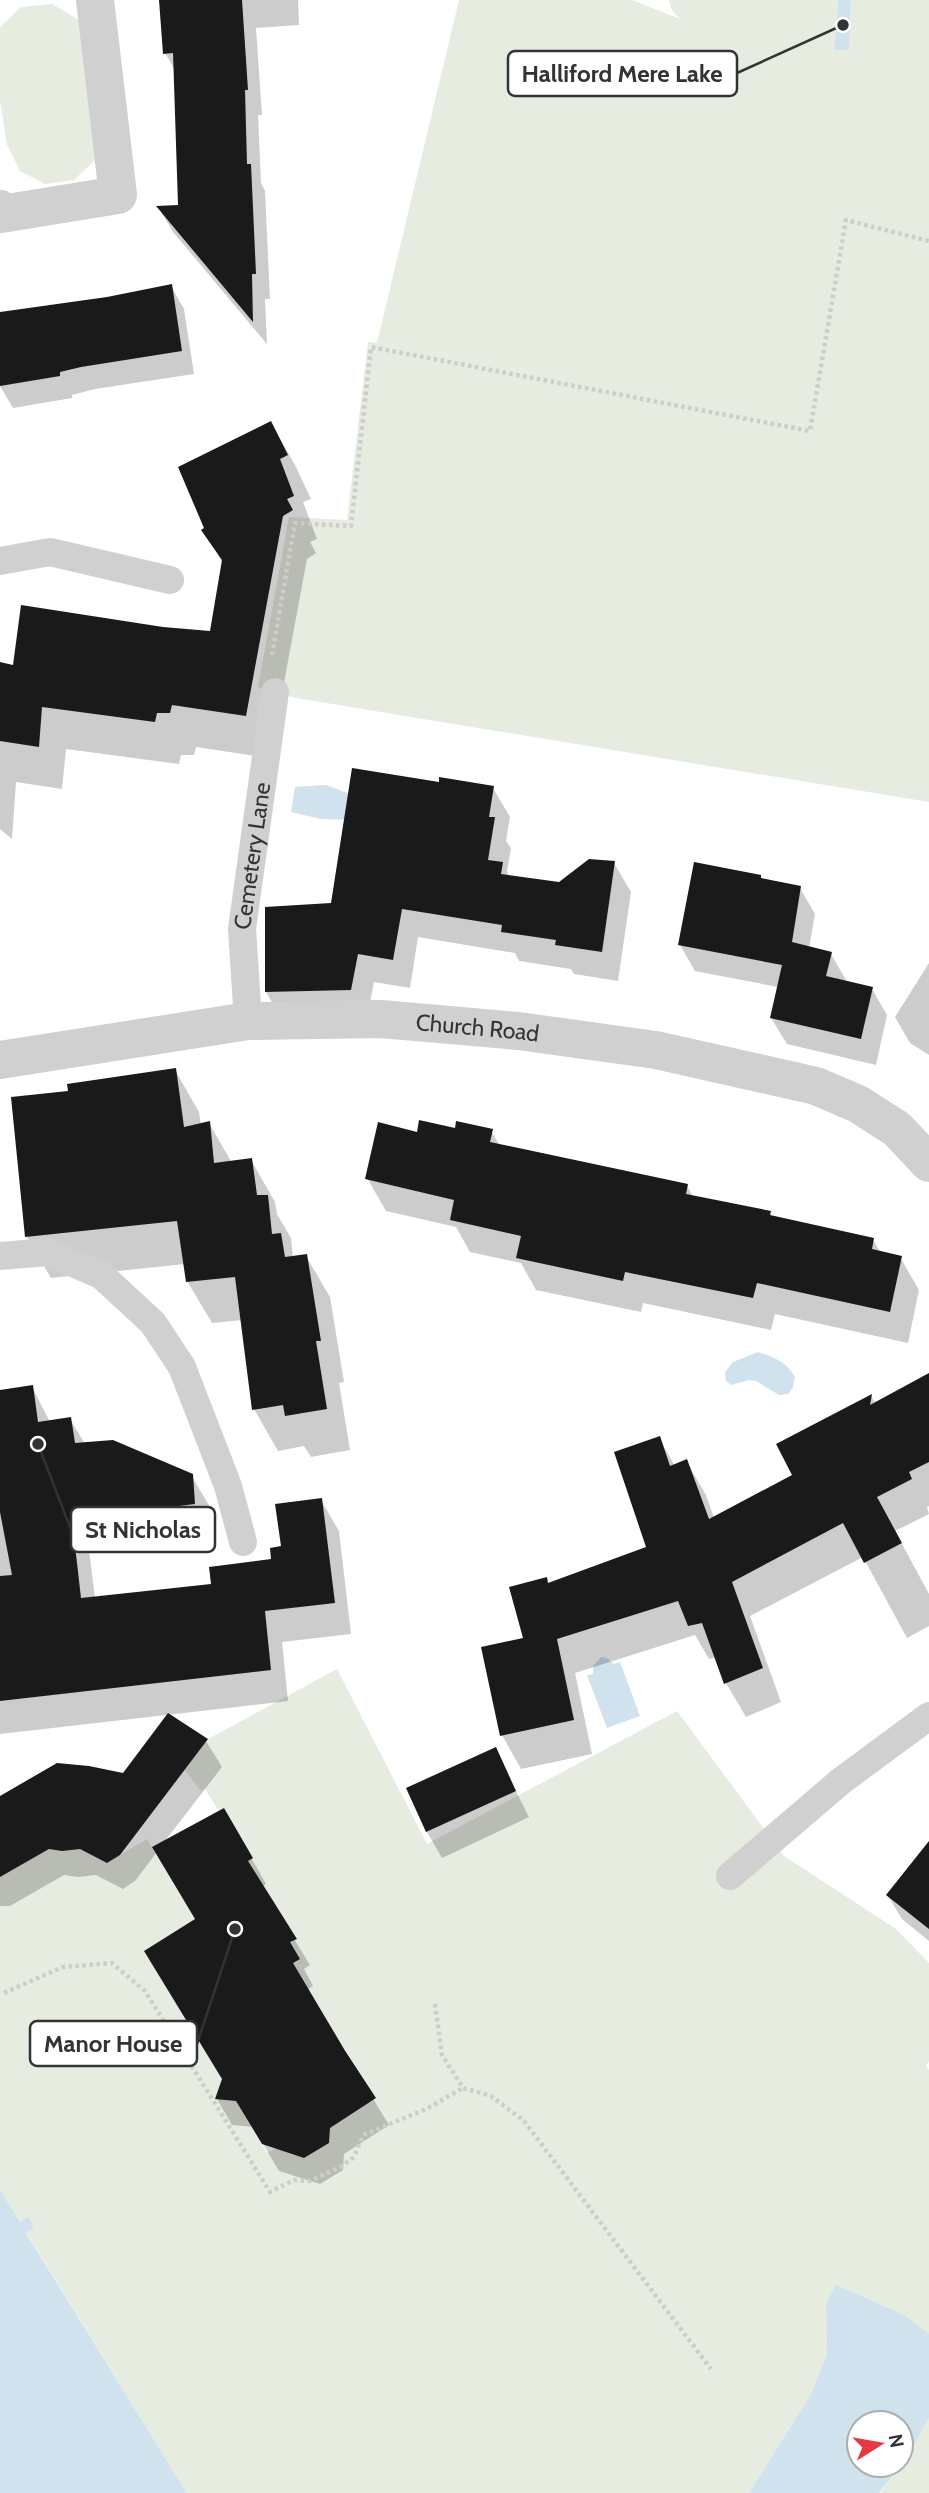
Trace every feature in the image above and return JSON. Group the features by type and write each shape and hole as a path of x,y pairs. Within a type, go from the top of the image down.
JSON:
{"street":[{"path":"0,209 1,214 118,195 95,0"},
{"name":"Church Road","path":"0,1060 248,1021 381,1019 518,1031 656,1050 816,1086 858,1104 897,1129 929,1163"}],"lane":[{"path":"0,561 50,552 170,580"},
{"name":"Cemetery Lane","path":"248,1021 242,929 275,692"},
{"path":"0,1256 47,1252 90,1270 101,1275 153,1322 183,1367 228,1486 243,1542"},
{"path":"730,1876 841,1781 929,1717"}],"path":[{"path":"275,692 267,681 295,523 351,526 371,347 810,431 846,220 929,241"},
{"path":"4,1993 63,1967 112,1963 145,1991 270,2192 294,2180 310,2181 342,2166 354,2157 363,2135 426,2109 463,2088"},
{"path":"435,2004 442,2055 463,2088 491,2096 524,2121 711,2369"}],"shaded area":[{"path":"459,0 632,0 680,19 672,10 669,0 838,0 834,50 849,49 851,0 929,0 929,802 296,698 258,687 289,517 347,520 368,342 377,343"},
{"path":"52,4 79,20 95,160 74,180 45,184 20,171 7,145 0,100 0,27 21,7"},
{"path":"337,1669 427,1844 677,1711 784,1856 896,1929 929,1963 929,2061 926,2066 929,2070 929,2335 906,2316 826,2304 827,2354 811,2394 749,2493 187,2493 26,2232 34,2226 29,2218 20,2222 0,2190 0,1877 51,1848 76,1847 107,1863 147,1839 195,1919 144,1951 222,2079 219,2088 236,2101 267,2153 280,2146 291,2154 304,2158 329,2143 330,2128 376,2098 345,2049 339,2052 293,1963 290,1942 297,1938 258,1878 240,1865 253,1857 224,1808 219,1811 205,1789 201,1791 185,1770 208,1739"},
{"path":"929,2418 929,2493 880,2493 890,2479 915,2479 915,2444"}],"water":[{"path":"838,0 851,0 849,50 834,50"},
{"path":"326,785 355,796 351,820 321,819 291,812 295,787"},
{"path":"758,1352 779,1361 792,1372 795,1377 788,1394 779,1395 756,1381 731,1385 726,1381 725,1372 733,1362"},
{"path":"601,1657 614,1664 620,1662 640,1716 607,1728 587,1675 593,1674 593,1666"},
{"path":"0,2190 20,2222 29,2217 34,2227 26,2233 187,2493 0,2493"},
{"path":"836,2285 906,2316 929,2334 929,2418 915,2444 915,2409 845,2409 845,2479 890,2479 879,2493 749,2493 811,2394 827,2354 826,2304"}],"building":[{"path":"159,0 242,0 248,90 245,90 247,164 251,164 256,274 252,274 253,322 156,206 178,205 173,53 163,54"},
{"path":"172,284 182,351 81,367 60,372 60,376 0,386 0,312 107,297"},
{"path":"271,421 288,455 280,459 294,496 287,499 293,510 283,516 246,716 172,705 170,713 157,713 155,722 42,707 39,747 0,741 0,662 13,665 21,605 163,627 210,631 222,560 201,530 204,528 178,467"},
{"path":"352,768 439,782 439,777 494,786 489,817 495,817 488,860 503,862 501,874 559,882 589,859 615,861 602,952 555,945 556,940 501,932 502,925 402,909 393,960 358,954 351,990 265,992 265,907 331,903"},
{"path":"694,862 801,886 792,942 832,952 826,976 873,987 861,1039 770,1018 782,965 678,945"},
{"path":"176,1068 184,1127 210,1121 214,1163 252,1158 257,1195 268,1195 272,1234 281,1233 285,1257 307,1254 321,1341 316,1341 327,1409 285,1416 283,1405 252,1410 235,1277 186,1282 177,1221 25,1237 11,1097 68,1091 67,1084"},
{"path":"419,1120 455,1128 456,1121 493,1129 490,1142 688,1184 686,1194 771,1211 770,1215 874,1238 872,1249 902,1256 890,1312 757,1283 753,1298 625,1272 623,1281 516,1258 521,1236 450,1220 454,1200 365,1179 378,1122 417,1132"},
{"path":"929,1373 929,1462 909,1472 912,1479 877,1497 902,1543 864,1563 843,1523 732,1582 763,1668 724,1684 702,1623 688,1626 678,1601 557,1639 574,1720 500,1736 481,1647 523,1638 509,1587 547,1577 548,1583 646,1547 614,1452 660,1436 670,1466 687,1459 709,1519 792,1475 776,1444 872,1394 870,1405"},
{"path":"33,1385 38,1422 71,1417 75,1443 113,1440 193,1474 195,1504 72,1519 81,1598 211,1584 209,1567 271,1559 270,1548 281,1546 275,1504 322,1498 335,1603 265,1611 271,1670 0,1701 0,1576 12,1575 0,1512 0,1390"},
{"path":"168,1713 208,1739 120,1855 107,1863 80,1849 49,1849 0,1877 0,1796 57,1763 123,1773"},
{"path":"496,1747 516,1791 426,1832 406,1788"},
{"path":"224,1808 253,1858 248,1861 297,1939 290,1942 300,1959 293,1963 376,2098 330,2128 329,2143 304,2158 262,2144 236,2101 215,2099 222,2079 144,1951 195,1919 152,1847"},
{"path":"929,1841 929,1929 886,1895"}],"place":[{"name":"Halliford Mere Lake","path":"843,25"},
{"name":"St Nicholas","path":"38,1444"},
{"name":"Manor House","path":"235,1929"}]}
